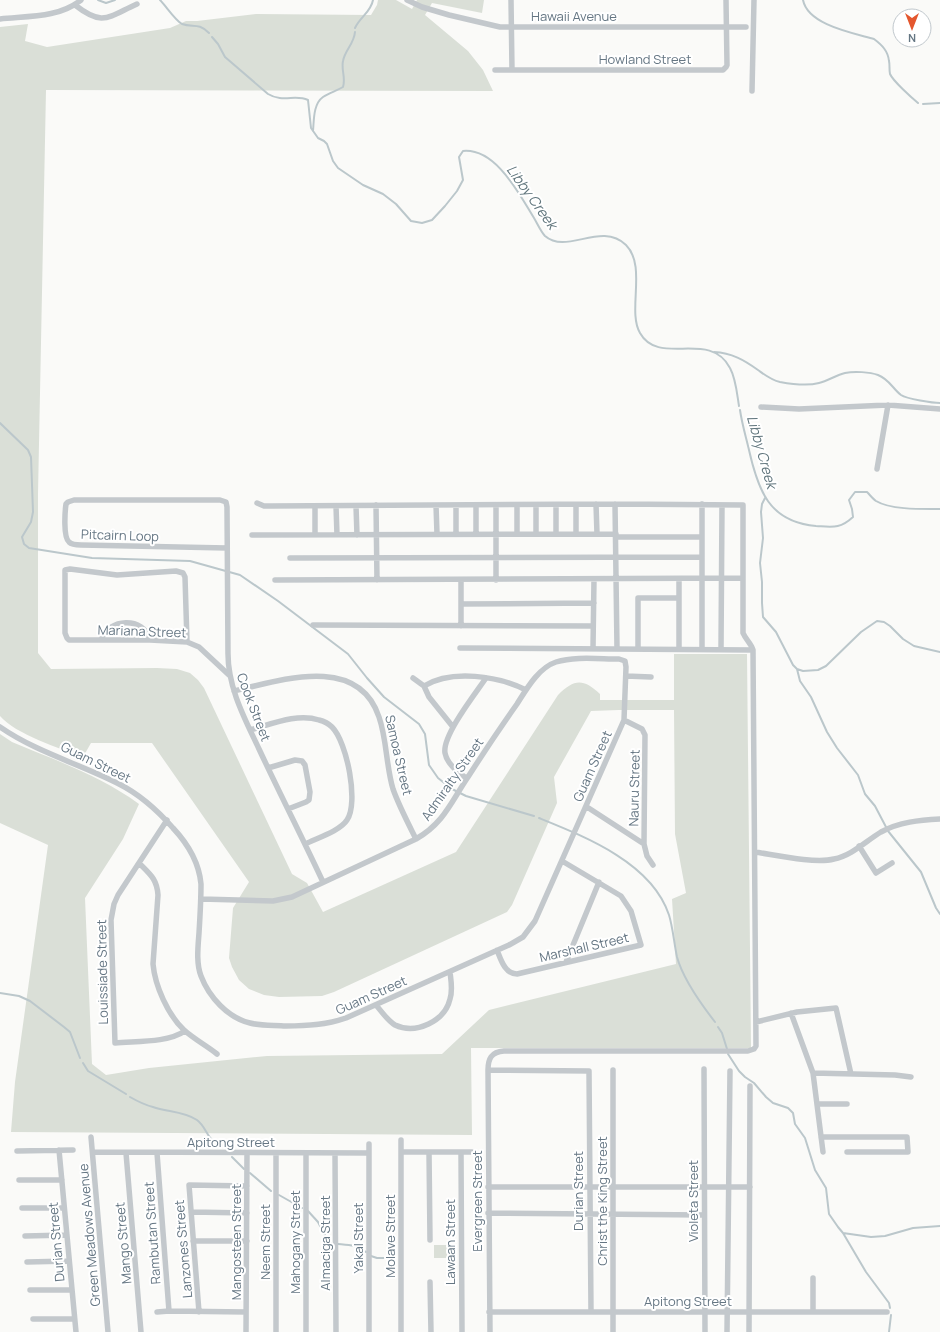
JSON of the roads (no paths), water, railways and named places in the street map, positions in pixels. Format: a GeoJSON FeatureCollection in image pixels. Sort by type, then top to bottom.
{"type":"FeatureCollection","features":[{"type":"Feature","properties":{"kind":"street"},"geometry":{"type":"LineString","coordinates":[[0,19],[48,14],[61,11],[75,5],[81,0]]}},
{"type":"Feature","properties":{"kind":"street","name":"Hawaii Avenue"},"geometry":{"type":"LineString","coordinates":[[407,0],[422,7],[449,15],[489,25],[511,27],[746,27]]}},
{"type":"Feature","properties":{"kind":"street"},"geometry":{"type":"LineString","coordinates":[[511,0],[512,70]]}},
{"type":"Feature","properties":{"kind":"street","name":"Howland Street"},"geometry":{"type":"LineString","coordinates":[[495,70],[723,70],[727,65],[726,0]]}},
{"type":"Feature","properties":{"kind":"street"},"geometry":{"type":"LineString","coordinates":[[752,91],[754,0]]}},
{"type":"Feature","properties":{"kind":"street"},"geometry":{"type":"LineString","coordinates":[[75,5],[91,16],[102,18],[137,4]]}},
{"type":"Feature","properties":{"kind":"street"},"geometry":{"type":"LineString","coordinates":[[877,469],[888,405]]}},
{"type":"Feature","properties":{"kind":"street"},"geometry":{"type":"LineString","coordinates":[[761,407],[799,409],[888,405],[940,410]]}},
{"type":"Feature","properties":{"kind":"street","name":"Pitcairn Loop"},"geometry":{"type":"LineString","coordinates":[[226,502],[220,500],[70,500],[66,507],[65,534],[69,542],[81,545],[227,548]]}},
{"type":"Feature","properties":{"kind":"street","name":"Cook Street"},"geometry":{"type":"LineString","coordinates":[[226,502],[229,675],[250,730],[323,882]]}},
{"type":"Feature","properties":{"kind":"street"},"geometry":{"type":"LineString","coordinates":[[257,503],[264,506],[596,504],[743,505],[743,633],[753,650],[756,1046],[751,1051],[499,1051],[491,1055],[488,1060],[488,1070]]}},
{"type":"Feature","properties":{"kind":"street"},"geometry":{"type":"LineString","coordinates":[[596,504],[596,534]]}},
{"type":"Feature","properties":{"kind":"street"},"geometry":{"type":"LineString","coordinates":[[615,504],[617,648]]}},
{"type":"Feature","properties":{"kind":"street"},"geometry":{"type":"LineString","coordinates":[[702,504],[702,649]]}},
{"type":"Feature","properties":{"kind":"street"},"geometry":{"type":"LineString","coordinates":[[436,505],[437,534]]}},
{"type":"Feature","properties":{"kind":"street"},"geometry":{"type":"LineString","coordinates":[[456,505],[456,534]]}},
{"type":"Feature","properties":{"kind":"street"},"geometry":{"type":"LineString","coordinates":[[476,505],[476,534]]}},
{"type":"Feature","properties":{"kind":"street"},"geometry":{"type":"LineString","coordinates":[[496,505],[496,580]]}},
{"type":"Feature","properties":{"kind":"street"},"geometry":{"type":"LineString","coordinates":[[517,505],[518,534]]}},
{"type":"Feature","properties":{"kind":"street"},"geometry":{"type":"LineString","coordinates":[[536,505],[536,534]]}},
{"type":"Feature","properties":{"kind":"street"},"geometry":{"type":"LineString","coordinates":[[556,505],[556,534]]}},
{"type":"Feature","properties":{"kind":"street"},"geometry":{"type":"LineString","coordinates":[[576,505],[576,534]]}},
{"type":"Feature","properties":{"kind":"street"},"geometry":{"type":"LineString","coordinates":[[721,650],[720,578],[722,505]]}},
{"type":"Feature","properties":{"kind":"street"},"geometry":{"type":"LineString","coordinates":[[315,535],[316,506]]}},
{"type":"Feature","properties":{"kind":"street"},"geometry":{"type":"LineString","coordinates":[[336,506],[337,535]]}},
{"type":"Feature","properties":{"kind":"street"},"geometry":{"type":"LineString","coordinates":[[356,506],[357,535]]}},
{"type":"Feature","properties":{"kind":"street"},"geometry":{"type":"LineString","coordinates":[[376,506],[377,580]]}},
{"type":"Feature","properties":{"kind":"street"},"geometry":{"type":"LineString","coordinates":[[252,535],[596,534],[701,537]]}},
{"type":"Feature","properties":{"kind":"street"},"geometry":{"type":"LineString","coordinates":[[290,558],[702,557]]}},
{"type":"Feature","properties":{"kind":"street","name":"Mariana Street"},"geometry":{"type":"LineString","coordinates":[[187,642],[185,577],[180,571],[117,575],[67,569],[64,573],[65,633],[67,638],[73,640],[150,640],[187,642],[199,647],[229,675]]}},
{"type":"Feature","properties":{"kind":"street"},"geometry":{"type":"LineString","coordinates":[[275,580],[743,578]]}},
{"type":"Feature","properties":{"kind":"street"},"geometry":{"type":"LineString","coordinates":[[593,648],[594,579]]}},
{"type":"Feature","properties":{"kind":"street"},"geometry":{"type":"LineString","coordinates":[[679,579],[679,649]]}},
{"type":"Feature","properties":{"kind":"street"},"geometry":{"type":"LineString","coordinates":[[461,580],[461,626]]}},
{"type":"Feature","properties":{"kind":"street"},"geometry":{"type":"LineString","coordinates":[[638,648],[638,598],[679,598]]}},
{"type":"Feature","properties":{"kind":"street"},"geometry":{"type":"LineString","coordinates":[[461,604],[594,603]]}},
{"type":"Feature","properties":{"kind":"street"},"geometry":{"type":"LineString","coordinates":[[101,640],[108,628],[127,623],[140,625],[147,632],[150,640]]}},
{"type":"Feature","properties":{"kind":"street"},"geometry":{"type":"LineString","coordinates":[[312,625],[593,626]]}},
{"type":"Feature","properties":{"kind":"street"},"geometry":{"type":"LineString","coordinates":[[460,648],[638,648],[753,650]]}},
{"type":"Feature","properties":{"kind":"street","name":"Admiralty Street"},"geometry":{"type":"LineString","coordinates":[[201,899],[278,901],[292,897],[416,839],[428,832],[436,824],[526,690],[541,671],[554,663],[570,659],[619,659],[625,661]]}},
{"type":"Feature","properties":{"kind":"street","name":"Guam Street"},"geometry":{"type":"LineString","coordinates":[[0,727],[26,741],[120,784],[167,820],[182,837],[197,864],[201,884],[198,948],[201,976],[219,1004],[229,1013],[249,1023],[259,1025],[305,1026],[334,1023],[497,950],[523,937],[530,930],[578,826],[624,720],[626,676],[625,661]]}},
{"type":"Feature","properties":{"kind":"street","name":"Samoa Street"},"geometry":{"type":"LineString","coordinates":[[234,691],[289,678],[314,675],[346,681],[365,693],[376,709],[380,718],[396,798],[416,839]]}},
{"type":"Feature","properties":{"kind":"street"},"geometry":{"type":"LineString","coordinates":[[424,686],[434,680],[459,676],[486,678],[514,684],[526,690]]}},
{"type":"Feature","properties":{"kind":"street"},"geometry":{"type":"LineString","coordinates":[[626,676],[652,677]]}},
{"type":"Feature","properties":{"kind":"street"},"geometry":{"type":"LineString","coordinates":[[413,678],[424,686],[429,697],[453,727]]}},
{"type":"Feature","properties":{"kind":"street"},"geometry":{"type":"LineString","coordinates":[[466,778],[449,763],[445,755],[444,747],[453,727],[486,678]]}},
{"type":"Feature","properties":{"kind":"street"},"geometry":{"type":"LineString","coordinates":[[250,730],[284,720],[308,718],[327,723],[332,727],[340,739],[351,784],[351,813],[343,825],[305,844]]}},
{"type":"Feature","properties":{"kind":"street","name":"Nauru Street"},"geometry":{"type":"LineString","coordinates":[[624,720],[642,729],[645,735],[644,844],[647,856],[653,865]]}},
{"type":"Feature","properties":{"kind":"street"},"geometry":{"type":"LineString","coordinates":[[268,768],[299,760],[305,765],[310,792],[309,800],[288,809]]}},
{"type":"Feature","properties":{"kind":"street"},"geometry":{"type":"LineString","coordinates":[[586,806],[644,844]]}},
{"type":"Feature","properties":{"kind":"street"},"geometry":{"type":"LineString","coordinates":[[755,852],[833,860],[842,857],[882,832],[895,826],[915,821],[940,819]]}},
{"type":"Feature","properties":{"kind":"street","name":"Louissiade Street"},"geometry":{"type":"LineString","coordinates":[[167,820],[118,895],[112,911],[115,1043],[166,1039],[179,1035],[185,1031]]}},
{"type":"Feature","properties":{"kind":"street"},"geometry":{"type":"LineString","coordinates":[[859,846],[876,873],[892,863]]}},
{"type":"Feature","properties":{"kind":"street","name":"Marshall Street"},"geometry":{"type":"LineString","coordinates":[[497,950],[506,969],[512,974],[641,945],[627,903],[621,896],[562,861]]}},
{"type":"Feature","properties":{"kind":"street"},"geometry":{"type":"LineString","coordinates":[[140,863],[156,880],[158,888],[153,964],[154,975],[158,986],[171,1012],[185,1031],[217,1054]]}},
{"type":"Feature","properties":{"kind":"street"},"geometry":{"type":"LineString","coordinates":[[566,962],[599,882]]}},
{"type":"Feature","properties":{"kind":"street"},"geometry":{"type":"LineString","coordinates":[[376,1005],[390,1022],[396,1025],[410,1028],[427,1025],[443,1012],[450,1000],[452,991],[450,972]]}},
{"type":"Feature","properties":{"kind":"street"},"geometry":{"type":"LineString","coordinates":[[756,1022],[791,1013],[836,1008],[852,1074]]}},
{"type":"Feature","properties":{"kind":"street"},"geometry":{"type":"LineString","coordinates":[[791,1013],[813,1073],[823,1152]]}},
{"type":"Feature","properties":{"kind":"street","name":"Violeta Street"},"geometry":{"type":"LineString","coordinates":[[704,1069],[705,1332]]}},
{"type":"Feature","properties":{"kind":"street","name":"Durian Street"},"geometry":{"type":"LineString","coordinates":[[488,1070],[589,1071],[591,1311]]}},
{"type":"Feature","properties":{"kind":"street","name":"Evergreen Street"},"geometry":{"type":"LineString","coordinates":[[488,1070],[490,1332]]}},
{"type":"Feature","properties":{"kind":"street","name":"Christ the King Street"},"geometry":{"type":"LineString","coordinates":[[613,1332],[614,1070]]}},
{"type":"Feature","properties":{"kind":"street"},"geometry":{"type":"LineString","coordinates":[[727,1332],[730,1071]]}},
{"type":"Feature","properties":{"kind":"street"},"geometry":{"type":"LineString","coordinates":[[813,1073],[895,1075],[911,1077]]}},
{"type":"Feature","properties":{"kind":"street"},"geometry":{"type":"LineString","coordinates":[[749,1332],[750,1086]]}},
{"type":"Feature","properties":{"kind":"street"},"geometry":{"type":"LineString","coordinates":[[816,1104],[847,1104]]}},
{"type":"Feature","properties":{"kind":"street","name":"Green Meadows Avenue"},"geometry":{"type":"LineString","coordinates":[[91,1137],[108,1332]]}},
{"type":"Feature","properties":{"kind":"street"},"geometry":{"type":"LineString","coordinates":[[821,1137],[907,1137],[908,1152],[847,1152]]}},
{"type":"Feature","properties":{"kind":"street","name":"Molave Street"},"geometry":{"type":"LineString","coordinates":[[401,1140],[401,1332]]}},
{"type":"Feature","properties":{"kind":"street","name":"Yakal Street"},"geometry":{"type":"LineString","coordinates":[[369,1332],[370,1144]]}},
{"type":"Feature","properties":{"kind":"street","name":"Durian Street"},"geometry":{"type":"LineString","coordinates":[[59,1150],[76,1332]]}},
{"type":"Feature","properties":{"kind":"street"},"geometry":{"type":"LineString","coordinates":[[16,1151],[73,1150]]}},
{"type":"Feature","properties":{"kind":"street","name":"Apitong Street"},"geometry":{"type":"LineString","coordinates":[[93,1152],[370,1153]]}},
{"type":"Feature","properties":{"kind":"street"},"geometry":{"type":"LineString","coordinates":[[401,1152],[472,1152]]}},
{"type":"Feature","properties":{"kind":"street"},"geometry":{"type":"LineString","coordinates":[[429,1152],[430,1240]]}},
{"type":"Feature","properties":{"kind":"street","name":"Lawaan Street"},"geometry":{"type":"LineString","coordinates":[[461,1152],[462,1332]]}},
{"type":"Feature","properties":{"kind":"street","name":"Mango Street"},"geometry":{"type":"LineString","coordinates":[[126,1153],[141,1332]]}},
{"type":"Feature","properties":{"kind":"street","name":"Rambutan Street"},"geometry":{"type":"LineString","coordinates":[[157,1153],[169,1311]]}},
{"type":"Feature","properties":{"kind":"street","name":"Mangosteen Street"},"geometry":{"type":"LineString","coordinates":[[246,1332],[247,1153]]}},
{"type":"Feature","properties":{"kind":"street","name":"Neem Street"},"geometry":{"type":"LineString","coordinates":[[276,1153],[276,1332]]}},
{"type":"Feature","properties":{"kind":"street","name":"Mahogany Street"},"geometry":{"type":"LineString","coordinates":[[306,1153],[306,1332]]}},
{"type":"Feature","properties":{"kind":"street","name":"Almaciga Street"},"geometry":{"type":"LineString","coordinates":[[335,1153],[336,1332]]}},
{"type":"Feature","properties":{"kind":"street"},"geometry":{"type":"LineString","coordinates":[[19,1180],[62,1180]]}},
{"type":"Feature","properties":{"kind":"street","name":"Lanzones Street"},"geometry":{"type":"LineString","coordinates":[[200,1312],[189,1185],[247,1186]]}},
{"type":"Feature","properties":{"kind":"street"},"geometry":{"type":"LineString","coordinates":[[488,1187],[750,1187]]}},
{"type":"Feature","properties":{"kind":"street"},"geometry":{"type":"LineString","coordinates":[[22,1208],[64,1208]]}},
{"type":"Feature","properties":{"kind":"street"},"geometry":{"type":"LineString","coordinates":[[191,1212],[247,1213]]}},
{"type":"Feature","properties":{"kind":"street"},"geometry":{"type":"LineString","coordinates":[[488,1213],[704,1215]]}},
{"type":"Feature","properties":{"kind":"street"},"geometry":{"type":"LineString","coordinates":[[25,1236],[67,1235]]}},
{"type":"Feature","properties":{"kind":"street"},"geometry":{"type":"LineString","coordinates":[[193,1241],[247,1241]]}},
{"type":"Feature","properties":{"kind":"street"},"geometry":{"type":"LineString","coordinates":[[27,1262],[69,1261]]}},
{"type":"Feature","properties":{"kind":"street"},"geometry":{"type":"LineString","coordinates":[[813,1278],[813,1312]]}},
{"type":"Feature","properties":{"kind":"street"},"geometry":{"type":"LineString","coordinates":[[430,1282],[431,1332]]}},
{"type":"Feature","properties":{"kind":"street"},"geometry":{"type":"LineString","coordinates":[[30,1290],[72,1290]]}},
{"type":"Feature","properties":{"kind":"street"},"geometry":{"type":"LineString","coordinates":[[157,1312],[246,1312]]}},
{"type":"Feature","properties":{"kind":"street","name":"Apitong Street"},"geometry":{"type":"LineString","coordinates":[[489,1312],[887,1312]]}},
{"type":"Feature","properties":{"kind":"street"},"geometry":{"type":"LineString","coordinates":[[33,1319],[74,1319]]}},
{"type":"Feature","properties":{"kind":"waterway","name":"Libby Creek"},"geometry":{"type":"LineString","coordinates":[[98,0],[106,3],[115,0]]}},
{"type":"Feature","properties":{"kind":"waterway","name":"Libby Creek"},"geometry":{"type":"LineString","coordinates":[[160,0],[182,24],[199,26],[209,33]]}},
{"type":"Feature","properties":{"kind":"waterway"},"geometry":{"type":"LineString","coordinates":[[355,28],[370,8],[373,0]]}},
{"type":"Feature","properties":{"kind":"waterway"},"geometry":{"type":"LineString","coordinates":[[803,0],[807,9],[813,16],[822,22],[844,31],[874,39],[880,44],[887,54],[890,74],[918,103]]}},
{"type":"Feature","properties":{"kind":"waterway"},"geometry":{"type":"LineString","coordinates":[[313,131],[317,104],[323,97],[343,87],[343,61],[353,40],[355,32]]}},
{"type":"Feature","properties":{"kind":"waterway","name":"Libby Creek"},"geometry":{"type":"LineString","coordinates":[[212,37],[218,44],[225,57],[268,94],[279,98],[303,98],[308,100],[311,128],[318,138],[327,144],[333,161],[338,168],[363,185],[383,194],[396,204],[411,221],[422,223],[432,220],[445,206],[457,191],[463,180],[459,157],[463,151],[475,152],[486,157],[505,174],[514,185],[545,236],[554,241],[563,242],[606,236],[616,239],[626,245],[632,254],[635,265],[635,313],[640,333],[649,343],[659,347],[672,349],[698,349],[710,351],[721,357],[730,368],[734,377],[739,406]]}},
{"type":"Feature","properties":{"kind":"waterway"},"geometry":{"type":"LineString","coordinates":[[923,104],[940,103]]}},
{"type":"Feature","properties":{"kind":"waterway"},"geometry":{"type":"LineString","coordinates":[[714,352],[738,358],[768,377],[780,382],[815,384],[845,373],[853,372],[875,374],[882,377],[901,395],[909,398],[940,403]]}},
{"type":"Feature","properties":{"kind":"waterway","name":"Libby Creek"},"geometry":{"type":"LineString","coordinates":[[740,410],[753,465],[762,491],[768,502],[787,518],[800,523],[816,526],[832,527],[844,524],[853,517],[849,500],[855,492],[867,492],[876,501],[890,506],[940,509]]}},
{"type":"Feature","properties":{"kind":"waterway"},"geometry":{"type":"LineString","coordinates":[[0,423],[28,450],[31,457],[33,512],[31,522],[22,537],[24,544],[29,548],[92,558],[190,561],[240,575],[278,601],[348,654],[384,697],[419,724],[425,734],[429,765],[438,778],[452,789],[466,796],[534,816]]}},
{"type":"Feature","properties":{"kind":"waterway"},"geometry":{"type":"LineString","coordinates":[[765,498],[762,504],[761,512],[763,538],[760,563],[763,617],[776,632],[793,665],[797,669],[803,671],[818,670],[826,666],[861,632],[877,621],[884,622],[890,626],[903,639],[914,646],[940,652]]}},
{"type":"Feature","properties":{"kind":"waterway"},"geometry":{"type":"LineString","coordinates":[[797,669],[800,681],[811,697],[827,732],[837,748],[858,775],[865,794],[875,806],[886,827]]}},
{"type":"Feature","properties":{"kind":"waterway"},"geometry":{"type":"LineString","coordinates":[[539,818],[596,843],[633,866],[648,881],[660,897],[669,915],[677,957],[684,974],[698,999],[715,1022]]}},
{"type":"Feature","properties":{"kind":"waterway"},"geometry":{"type":"LineString","coordinates":[[888,831],[921,872],[940,914]]}},
{"type":"Feature","properties":{"kind":"waterway"},"geometry":{"type":"LineString","coordinates":[[0,993],[19,996],[30,1001],[64,1027],[70,1032],[80,1058]]}},
{"type":"Feature","properties":{"kind":"waterway"},"geometry":{"type":"LineString","coordinates":[[718,1027],[722,1033],[727,1049]]}},
{"type":"Feature","properties":{"kind":"waterway"},"geometry":{"type":"LineString","coordinates":[[728,1054],[739,1071],[754,1083],[766,1097],[773,1103],[788,1108],[793,1113],[795,1124],[805,1138],[815,1170],[826,1188],[829,1214],[843,1233],[866,1272],[889,1303],[890,1308]]}},
{"type":"Feature","properties":{"kind":"waterway"},"geometry":{"type":"LineString","coordinates":[[83,1063],[88,1071],[126,1094]]}},
{"type":"Feature","properties":{"kind":"waterway"},"geometry":{"type":"LineString","coordinates":[[130,1097],[158,1109],[181,1113],[192,1117],[202,1125],[212,1140],[226,1147],[229,1151]]}},
{"type":"Feature","properties":{"kind":"waterway"},"geometry":{"type":"LineString","coordinates":[[232,1157],[244,1169]]}},
{"type":"Feature","properties":{"kind":"waterway"},"geometry":{"type":"LineString","coordinates":[[250,1173],[271,1191]]}},
{"type":"Feature","properties":{"kind":"waterway"},"geometry":{"type":"LineString","coordinates":[[279,1195],[302,1208]]}},
{"type":"Feature","properties":{"kind":"waterway"},"geometry":{"type":"LineString","coordinates":[[308,1211],[318,1222],[328,1241],[331,1243]]}},
{"type":"Feature","properties":{"kind":"waterway"},"geometry":{"type":"LineString","coordinates":[[843,1233],[871,1237],[885,1236],[913,1228],[940,1226]]}},
{"type":"Feature","properties":{"kind":"waterway"},"geometry":{"type":"LineString","coordinates":[[338,1244],[349,1245],[366,1252]]}},
{"type":"Feature","properties":{"kind":"waterway"},"geometry":{"type":"LineString","coordinates":[[371,1256],[377,1258],[395,1258]]}},
{"type":"Feature","properties":{"kind":"waterway"},"geometry":{"type":"LineString","coordinates":[[889,1332],[891,1315]]}}]}
